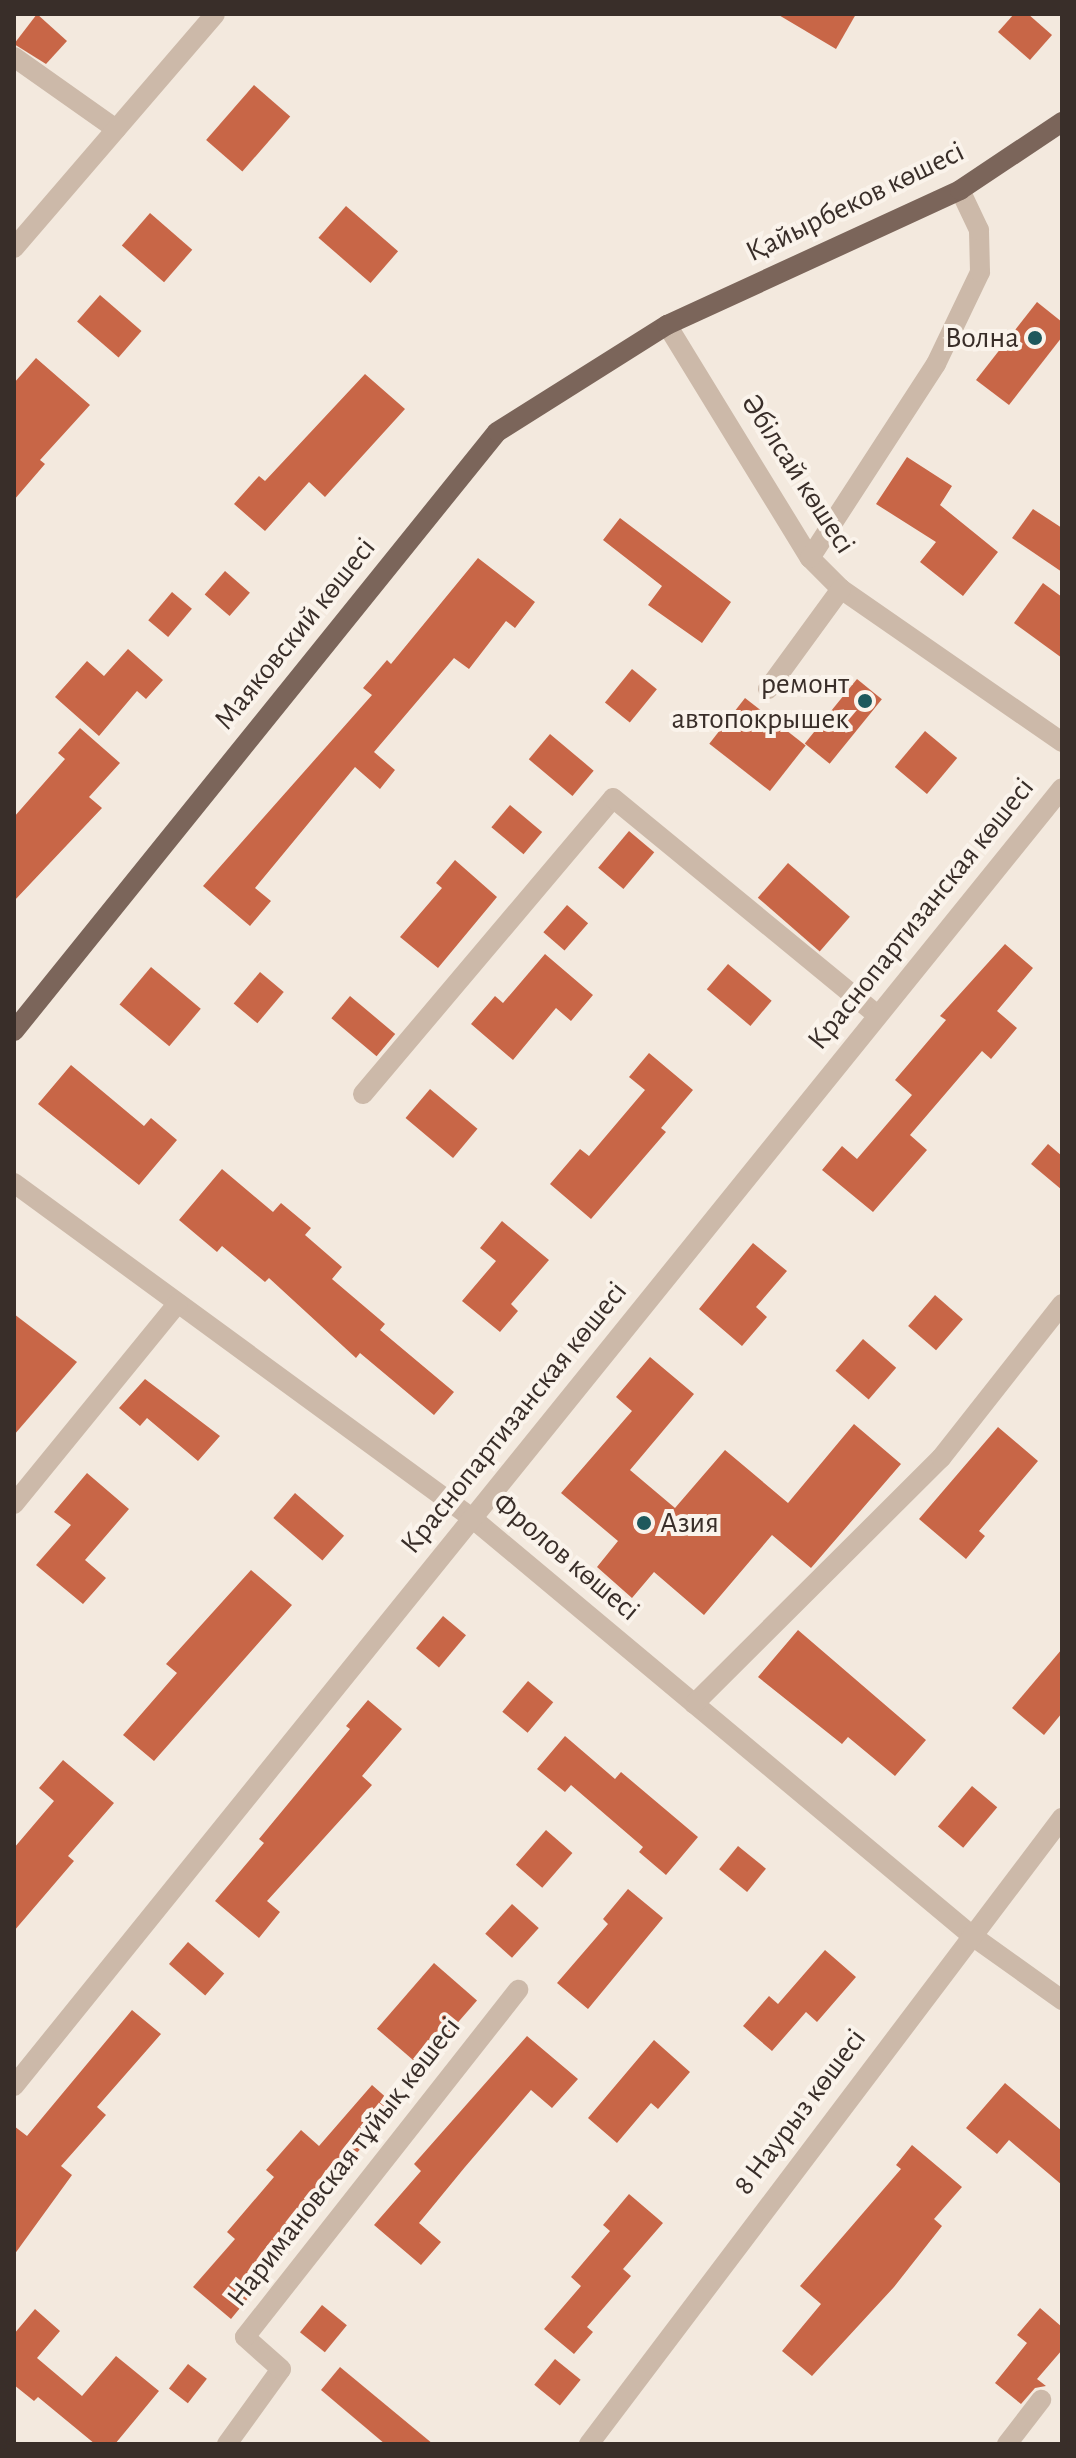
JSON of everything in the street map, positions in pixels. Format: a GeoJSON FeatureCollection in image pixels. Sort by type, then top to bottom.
{"type":"FeatureCollection","features":[{"type":"Feature","properties":{"kind":"main road","name":"Қайырбеков көшесі"},"geometry":{"type":"LineString","coordinates":[[667,325],[960,190],[1062,122]]}},
{"type":"Feature","properties":{"kind":"main road","name":"Маяковский көшесі"},"geometry":{"type":"LineString","coordinates":[[14,1031],[497,432],[667,325]]}},
{"type":"Feature","properties":{"kind":"street"},"geometry":{"type":"LineString","coordinates":[[14,248],[214,15]]}},
{"type":"Feature","properties":{"kind":"street"},"geometry":{"type":"LineString","coordinates":[[14,57],[116,129]]}},
{"type":"Feature","properties":{"kind":"street"},"geometry":{"type":"LineString","coordinates":[[810,558],[936,364],[980,272],[979,230],[960,190]]}},
{"type":"Feature","properties":{"kind":"street","name":"Әбілсай көшесі"},"geometry":{"type":"LineString","coordinates":[[667,325],[810,558],[841,589],[1062,742]]}},
{"type":"Feature","properties":{"kind":"street"},"geometry":{"type":"LineString","coordinates":[[768,689],[841,589]]}},
{"type":"Feature","properties":{"kind":"street","name":"Краснопартизанская көшесі"},"geometry":{"type":"LineString","coordinates":[[14,2086],[1062,788]]}},
{"type":"Feature","properties":{"kind":"street"},"geometry":{"type":"LineString","coordinates":[[363,1094],[613,798],[877,1015]]}},
{"type":"Feature","properties":{"kind":"street","name":"Фролов көшесі"},"geometry":{"type":"LineString","coordinates":[[14,1183],[472,1518],[971,1935],[1062,2000]]}},
{"type":"Feature","properties":{"kind":"street"},"geometry":{"type":"LineString","coordinates":[[14,1504],[178,1303]]}},
{"type":"Feature","properties":{"kind":"street"},"geometry":{"type":"LineString","coordinates":[[694,1704],[941,1458],[1062,1304]]}},
{"type":"Feature","properties":{"kind":"street","name":"8 Наурыз көшесі"},"geometry":{"type":"LineString","coordinates":[[589,2444],[1062,1818]]}},
{"type":"Feature","properties":{"kind":"street","name":"Наримановская тұйық көшесі"},"geometry":{"type":"LineString","coordinates":[[227,2444],[281,2369],[245,2337],[518,1990]]}},
{"type":"Feature","properties":{"kind":"street"},"geometry":{"type":"LineString","coordinates":[[1007,2444],[1041,2400]]}},
{"type":"Feature","properties":{"kind":"building"},"geometry":{"type":"Polygon","coordinates":[[[37,14],[67,41],[46,64],[14,44],[37,14]]]}},
{"type":"Feature","properties":{"kind":"building"},"geometry":{"type":"Polygon","coordinates":[[[777,14],[856,14],[836,49],[777,14]]]}},
{"type":"Feature","properties":{"kind":"building"},"geometry":{"type":"Polygon","coordinates":[[[1014,14],[1028,14],[1052,35],[1030,60],[998,32],[1014,14]]]}},
{"type":"Feature","properties":{"kind":"building"},"geometry":{"type":"Polygon","coordinates":[[[254,85],[290,116],[242,172],[206,140],[254,85]]]}},
{"type":"Feature","properties":{"kind":"building"},"geometry":{"type":"Polygon","coordinates":[[[346,206],[398,251],[371,283],[318,238],[346,206]]]}},
{"type":"Feature","properties":{"kind":"building"},"geometry":{"type":"Polygon","coordinates":[[[150,213],[192,250],[164,282],[122,245],[150,213]]]}},
{"type":"Feature","properties":{"kind":"building"},"geometry":{"type":"Polygon","coordinates":[[[100,295],[142,331],[119,357],[77,321],[100,295]]]}},
{"type":"Feature","properties":{"kind":"building"},"geometry":{"type":"Polygon","coordinates":[[[1037,302],[1062,322],[1062,337],[1009,405],[976,380],[1037,302]]]}},
{"type":"Feature","properties":{"kind":"building"},"geometry":{"type":"Polygon","coordinates":[[[36,358],[90,405],[40,460],[45,464],[14,500],[14,383],[36,358]]]}},
{"type":"Feature","properties":{"kind":"building"},"geometry":{"type":"Polygon","coordinates":[[[365,374],[405,409],[325,497],[309,482],[265,531],[234,504],[259,476],[265,481],[365,374]]]}},
{"type":"Feature","properties":{"kind":"building"},"geometry":{"type":"Polygon","coordinates":[[[907,457],[952,486],[940,505],[998,552],[963,596],[920,562],[936,542],[876,504],[907,457]]]}},
{"type":"Feature","properties":{"kind":"building"},"geometry":{"type":"Polygon","coordinates":[[[1033,509],[1062,528],[1062,572],[1012,538],[1033,509]]]}},
{"type":"Feature","properties":{"kind":"building"},"geometry":{"type":"Polygon","coordinates":[[[620,518],[731,602],[702,643],[648,605],[662,586],[603,540],[620,518]]]}},
{"type":"Feature","properties":{"kind":"building"},"geometry":{"type":"Polygon","coordinates":[[[478,558],[535,602],[515,628],[506,621],[469,669],[454,658],[374,752],[395,770],[380,789],[355,767],[255,888],[271,901],[250,926],[203,886],[372,695],[363,688],[387,660],[391,664],[478,558]]]}},
{"type":"Feature","properties":{"kind":"building"},"geometry":{"type":"Polygon","coordinates":[[[225,571],[250,593],[230,616],[205,594],[225,571]]]}},
{"type":"Feature","properties":{"kind":"building"},"geometry":{"type":"Polygon","coordinates":[[[1043,583],[1062,597],[1062,658],[1014,623],[1043,583]]]}},
{"type":"Feature","properties":{"kind":"building"},"geometry":{"type":"Polygon","coordinates":[[[172,592],[192,609],[168,637],[148,620],[172,592]]]}},
{"type":"Feature","properties":{"kind":"building"},"geometry":{"type":"Polygon","coordinates":[[[128,649],[163,680],[146,699],[137,691],[99,736],[55,697],[87,661],[104,676],[128,649]]]}},
{"type":"Feature","properties":{"kind":"building"},"geometry":{"type":"Polygon","coordinates":[[[632,669],[657,689],[630,723],[605,702],[632,669]]]}},
{"type":"Feature","properties":{"kind":"building"},"geometry":{"type":"Polygon","coordinates":[[[857,679],[882,699],[830,764],[805,744],[857,679]]]}},
{"type":"Feature","properties":{"kind":"building"},"geometry":{"type":"Polygon","coordinates":[[[745,698],[806,745],[770,791],[709,744],[745,698]]]}},
{"type":"Feature","properties":{"kind":"building"},"geometry":{"type":"Polygon","coordinates":[[[80,728],[120,763],[89,797],[102,808],[14,901],[14,817],[65,759],[58,753],[80,728]]]}},
{"type":"Feature","properties":{"kind":"building"},"geometry":{"type":"Polygon","coordinates":[[[925,731],[957,758],[927,794],[895,767],[925,731]]]}},
{"type":"Feature","properties":{"kind":"building"},"geometry":{"type":"Polygon","coordinates":[[[550,734],[594,771],[572,796],[529,759],[550,734]]]}},
{"type":"Feature","properties":{"kind":"building"},"geometry":{"type":"Polygon","coordinates":[[[510,805],[542,832],[524,854],[491,827],[510,805]]]}},
{"type":"Feature","properties":{"kind":"building"},"geometry":{"type":"Polygon","coordinates":[[[629,831],[654,852],[623,889],[598,868],[629,831]]]}},
{"type":"Feature","properties":{"kind":"building"},"geometry":{"type":"Polygon","coordinates":[[[455,860],[497,897],[438,968],[400,937],[442,888],[436,883],[455,860]]]}},
{"type":"Feature","properties":{"kind":"building"},"geometry":{"type":"Polygon","coordinates":[[[788,863],[850,917],[820,952],[758,898],[788,863]]]}},
{"type":"Feature","properties":{"kind":"building"},"geometry":{"type":"Polygon","coordinates":[[[567,905],[588,923],[565,951],[543,932],[567,905]]]}},
{"type":"Feature","properties":{"kind":"building"},"geometry":{"type":"Polygon","coordinates":[[[1005,944],[1033,968],[997,1011],[1017,1028],[991,1059],[982,1051],[910,1135],[927,1150],[873,1212],[822,1170],[842,1146],[857,1159],[912,1095],[895,1080],[946,1020],[940,1016],[1005,944]]]}},
{"type":"Feature","properties":{"kind":"building"},"geometry":{"type":"Polygon","coordinates":[[[545,954],[593,995],[571,1021],[556,1008],[513,1060],[471,1024],[495,996],[503,1003],[545,954]]]}},
{"type":"Feature","properties":{"kind":"building"},"geometry":{"type":"Polygon","coordinates":[[[728,964],[772,1001],[750,1026],[707,989],[728,964]]]}},
{"type":"Feature","properties":{"kind":"building"},"geometry":{"type":"Polygon","coordinates":[[[151,967],[201,1009],[169,1046],[120,1005],[151,967]]]}},
{"type":"Feature","properties":{"kind":"building"},"geometry":{"type":"Polygon","coordinates":[[[260,972],[284,992],[257,1023],[234,1003],[260,972]]]}},
{"type":"Feature","properties":{"kind":"building"},"geometry":{"type":"Polygon","coordinates":[[[350,996],[395,1034],[377,1056],[331,1018],[350,996]]]}},
{"type":"Feature","properties":{"kind":"building"},"geometry":{"type":"Polygon","coordinates":[[[649,1053],[693,1090],[661,1128],[666,1132],[591,1219],[550,1184],[580,1149],[589,1156],[645,1090],[629,1077],[649,1053]]]}},
{"type":"Feature","properties":{"kind":"building"},"geometry":{"type":"Polygon","coordinates":[[[71,1065],[144,1126],[151,1118],[177,1140],[139,1185],[38,1104],[71,1065]]]}},
{"type":"Feature","properties":{"kind":"building"},"geometry":{"type":"Polygon","coordinates":[[[430,1089],[477,1129],[453,1158],[406,1118],[430,1089]]]}},
{"type":"Feature","properties":{"kind":"building"},"geometry":{"type":"Polygon","coordinates":[[[1048,1144],[1062,1156],[1062,1190],[1031,1164],[1048,1144]]]}},
{"type":"Feature","properties":{"kind":"building"},"geometry":{"type":"Polygon","coordinates":[[[222,1169],[273,1212],[281,1203],[311,1228],[305,1235],[342,1267],[332,1279],[385,1324],[380,1330],[454,1392],[434,1415],[360,1353],[356,1358],[269,1278],[265,1282],[222,1246],[217,1252],[179,1220],[222,1169]]]}},
{"type":"Feature","properties":{"kind":"building"},"geometry":{"type":"Polygon","coordinates":[[[502,1221],[549,1260],[511,1304],[518,1311],[500,1332],[462,1301],[496,1261],[480,1248],[502,1221]]]}},
{"type":"Feature","properties":{"kind":"building"},"geometry":{"type":"Polygon","coordinates":[[[753,1243],[787,1271],[756,1307],[767,1317],[742,1346],[699,1309],[753,1243]]]}},
{"type":"Feature","properties":{"kind":"building"},"geometry":{"type":"Polygon","coordinates":[[[935,1295],[963,1319],[936,1350],[908,1326],[935,1295]]]}},
{"type":"Feature","properties":{"kind":"building"},"geometry":{"type":"Polygon","coordinates":[[[14,1314],[77,1362],[14,1435],[14,1314]]]}},
{"type":"Feature","properties":{"kind":"building"},"geometry":{"type":"Polygon","coordinates":[[[863,1339],[896,1368],[869,1400],[835,1371],[863,1339]]]}},
{"type":"Feature","properties":{"kind":"building","name":"Азия"},"geometry":{"type":"Polygon","coordinates":[[[650,1357],[694,1394],[630,1470],[675,1508],[725,1450],[788,1503],[854,1424],[901,1464],[811,1568],[772,1535],[704,1615],[654,1572],[632,1598],[597,1567],[618,1541],[561,1493],[632,1411],[616,1397],[650,1357]]]}},
{"type":"Feature","properties":{"kind":"building"},"geometry":{"type":"Polygon","coordinates":[[[145,1379],[220,1436],[198,1461],[147,1418],[140,1426],[119,1408],[145,1379]]]}},
{"type":"Feature","properties":{"kind":"building"},"geometry":{"type":"Polygon","coordinates":[[[998,1427],[1038,1461],[979,1531],[985,1536],[966,1559],[919,1519],[998,1427]]]}},
{"type":"Feature","properties":{"kind":"building"},"geometry":{"type":"Polygon","coordinates":[[[87,1473],[129,1509],[85,1560],[106,1578],[83,1604],[36,1565],[71,1525],[54,1512],[87,1473]]]}},
{"type":"Feature","properties":{"kind":"building"},"geometry":{"type":"Polygon","coordinates":[[[295,1493],[344,1536],[322,1561],[273,1518],[295,1493]]]}},
{"type":"Feature","properties":{"kind":"building"},"geometry":{"type":"Polygon","coordinates":[[[251,1570],[292,1605],[154,1761],[123,1735],[177,1673],[166,1664],[251,1570]]]}},
{"type":"Feature","properties":{"kind":"building"},"geometry":{"type":"Polygon","coordinates":[[[443,1616],[466,1635],[439,1667],[416,1648],[443,1616]]]}},
{"type":"Feature","properties":{"kind":"building"},"geometry":{"type":"Polygon","coordinates":[[[798,1630],[926,1740],[895,1776],[848,1737],[842,1744],[758,1677],[798,1630]]]}},
{"type":"Feature","properties":{"kind":"building"},"geometry":{"type":"Polygon","coordinates":[[[1062,1649],[1062,1713],[1044,1735],[1012,1708],[1062,1649]]]}},
{"type":"Feature","properties":{"kind":"building"},"geometry":{"type":"Polygon","coordinates":[[[528,1681],[553,1702],[528,1733],[502,1712],[528,1681]]]}},
{"type":"Feature","properties":{"kind":"building"},"geometry":{"type":"Polygon","coordinates":[[[368,1700],[402,1729],[362,1776],[372,1785],[267,1901],[280,1912],[259,1938],[215,1901],[264,1843],[259,1839],[350,1729],[346,1726],[368,1700]]]}},
{"type":"Feature","properties":{"kind":"building"},"geometry":{"type":"Polygon","coordinates":[[[565,1736],[615,1779],[621,1772],[698,1837],[666,1875],[639,1852],[643,1847],[571,1785],[565,1792],[537,1769],[565,1736]]]}},
{"type":"Feature","properties":{"kind":"building"},"geometry":{"type":"Polygon","coordinates":[[[63,1760],[114,1803],[68,1856],[74,1861],[14,1931],[14,1848],[54,1801],[39,1788],[63,1760]]]}},
{"type":"Feature","properties":{"kind":"building"},"geometry":{"type":"Polygon","coordinates":[[[972,1786],[997,1807],[963,1848],[938,1827],[972,1786]]]}},
{"type":"Feature","properties":{"kind":"building"},"geometry":{"type":"Polygon","coordinates":[[[546,1830],[572,1853],[542,1888],[516,1865],[546,1830]]]}},
{"type":"Feature","properties":{"kind":"building"},"geometry":{"type":"Polygon","coordinates":[[[738,1846],[766,1869],[747,1892],[719,1869],[738,1846]]]}},
{"type":"Feature","properties":{"kind":"building"},"geometry":{"type":"Polygon","coordinates":[[[628,1889],[663,1918],[588,2009],[557,1983],[608,1924],[603,1919],[628,1889]]]}},
{"type":"Feature","properties":{"kind":"building"},"geometry":{"type":"Polygon","coordinates":[[[512,1904],[539,1928],[512,1958],[485,1934],[512,1904]]]}},
{"type":"Feature","properties":{"kind":"building"},"geometry":{"type":"Polygon","coordinates":[[[188,1942],[224,1973],[205,1995],[169,1964],[188,1942]]]}},
{"type":"Feature","properties":{"kind":"building"},"geometry":{"type":"Polygon","coordinates":[[[825,1950],[856,1977],[817,2022],[806,2012],[772,2051],[743,2026],[769,1996],[778,2004],[825,1950]]]}},
{"type":"Feature","properties":{"kind":"building"},"geometry":{"type":"Polygon","coordinates":[[[434,1963],[477,2000],[420,2066],[377,2029],[434,1963]]]}},
{"type":"Feature","properties":{"kind":"building"},"geometry":{"type":"Polygon","coordinates":[[[132,2010],[161,2034],[97,2107],[106,2115],[61,2166],[72,2175],[14,2255],[14,2126],[27,2136],[132,2010]]]}},
{"type":"Feature","properties":{"kind":"building"},"geometry":{"type":"Polygon","coordinates":[[[527,2036],[578,2079],[552,2108],[531,2090],[465,2167],[419,2223],[441,2242],[421,2265],[374,2225],[421,2171],[414,2164],[527,2036]]]}},
{"type":"Feature","properties":{"kind":"building"},"geometry":{"type":"Polygon","coordinates":[[[654,2040],[690,2072],[658,2109],[651,2103],[617,2143],[588,2118],[654,2040]]]}},
{"type":"Feature","properties":{"kind":"building"},"geometry":{"type":"Polygon","coordinates":[[[1005,2083],[1062,2131],[1062,2185],[1009,2140],[997,2154],[966,2128],[1005,2083]]]}},
{"type":"Feature","properties":{"kind":"building"},"geometry":{"type":"Polygon","coordinates":[[[372,2085],[398,2108],[284,2232],[295,2241],[231,2319],[193,2287],[235,2239],[227,2232],[274,2177],[266,2170],[301,2130],[319,2146],[372,2085]]]}},
{"type":"Feature","properties":{"kind":"building"},"geometry":{"type":"Polygon","coordinates":[[[912,2145],[962,2187],[934,2219],[942,2226],[894,2287],[812,2376],[782,2351],[821,2304],[800,2286],[901,2169],[896,2165],[912,2145]]]}},
{"type":"Feature","properties":{"kind":"building"},"geometry":{"type":"Polygon","coordinates":[[[629,2194],[663,2223],[623,2269],[631,2276],[587,2327],[593,2332],[574,2354],[544,2329],[581,2286],[571,2277],[610,2231],[603,2225],[629,2194]]]}},
{"type":"Feature","properties":{"kind":"building"},"geometry":{"type":"Polygon","coordinates":[[[322,2305],[347,2325],[325,2352],[300,2332],[322,2305]]]}},
{"type":"Feature","properties":{"kind":"building"},"geometry":{"type":"Polygon","coordinates":[[[1040,2308],[1062,2327],[1062,2350],[1037,2379],[1046,2386],[1035,2388],[1021,2404],[995,2383],[1027,2343],[1017,2335],[1040,2308]]]}},
{"type":"Feature","properties":{"kind":"building"},"geometry":{"type":"Polygon","coordinates":[[[35,2309],[60,2331],[37,2358],[82,2396],[116,2356],[159,2391],[115,2444],[95,2444],[38,2397],[34,2401],[14,2385],[14,2334],[35,2309]]]}},
{"type":"Feature","properties":{"kind":"building"},"geometry":{"type":"Polygon","coordinates":[[[555,2359],[581,2380],[560,2405],[534,2385],[555,2359]]]}},
{"type":"Feature","properties":{"kind":"building"},"geometry":{"type":"Polygon","coordinates":[[[188,2364],[207,2379],[188,2403],[169,2388],[188,2364]]]}},
{"type":"Feature","properties":{"kind":"building"},"geometry":{"type":"Polygon","coordinates":[[[340,2367],[433,2444],[385,2444],[321,2390],[340,2367]]]}},
{"type":"Feature","properties":{"kind":"place","name":"Волна"},"geometry":{"type":"Point","coordinates":[1035,338]}},
{"type":"Feature","properties":{"kind":"place","name":"ремонт автопокрышек"},"geometry":{"type":"Point","coordinates":[865,701]}},
{"type":"Feature","properties":{"kind":"place","name":"Азия"},"geometry":{"type":"Point","coordinates":[644,1523]}}]}
